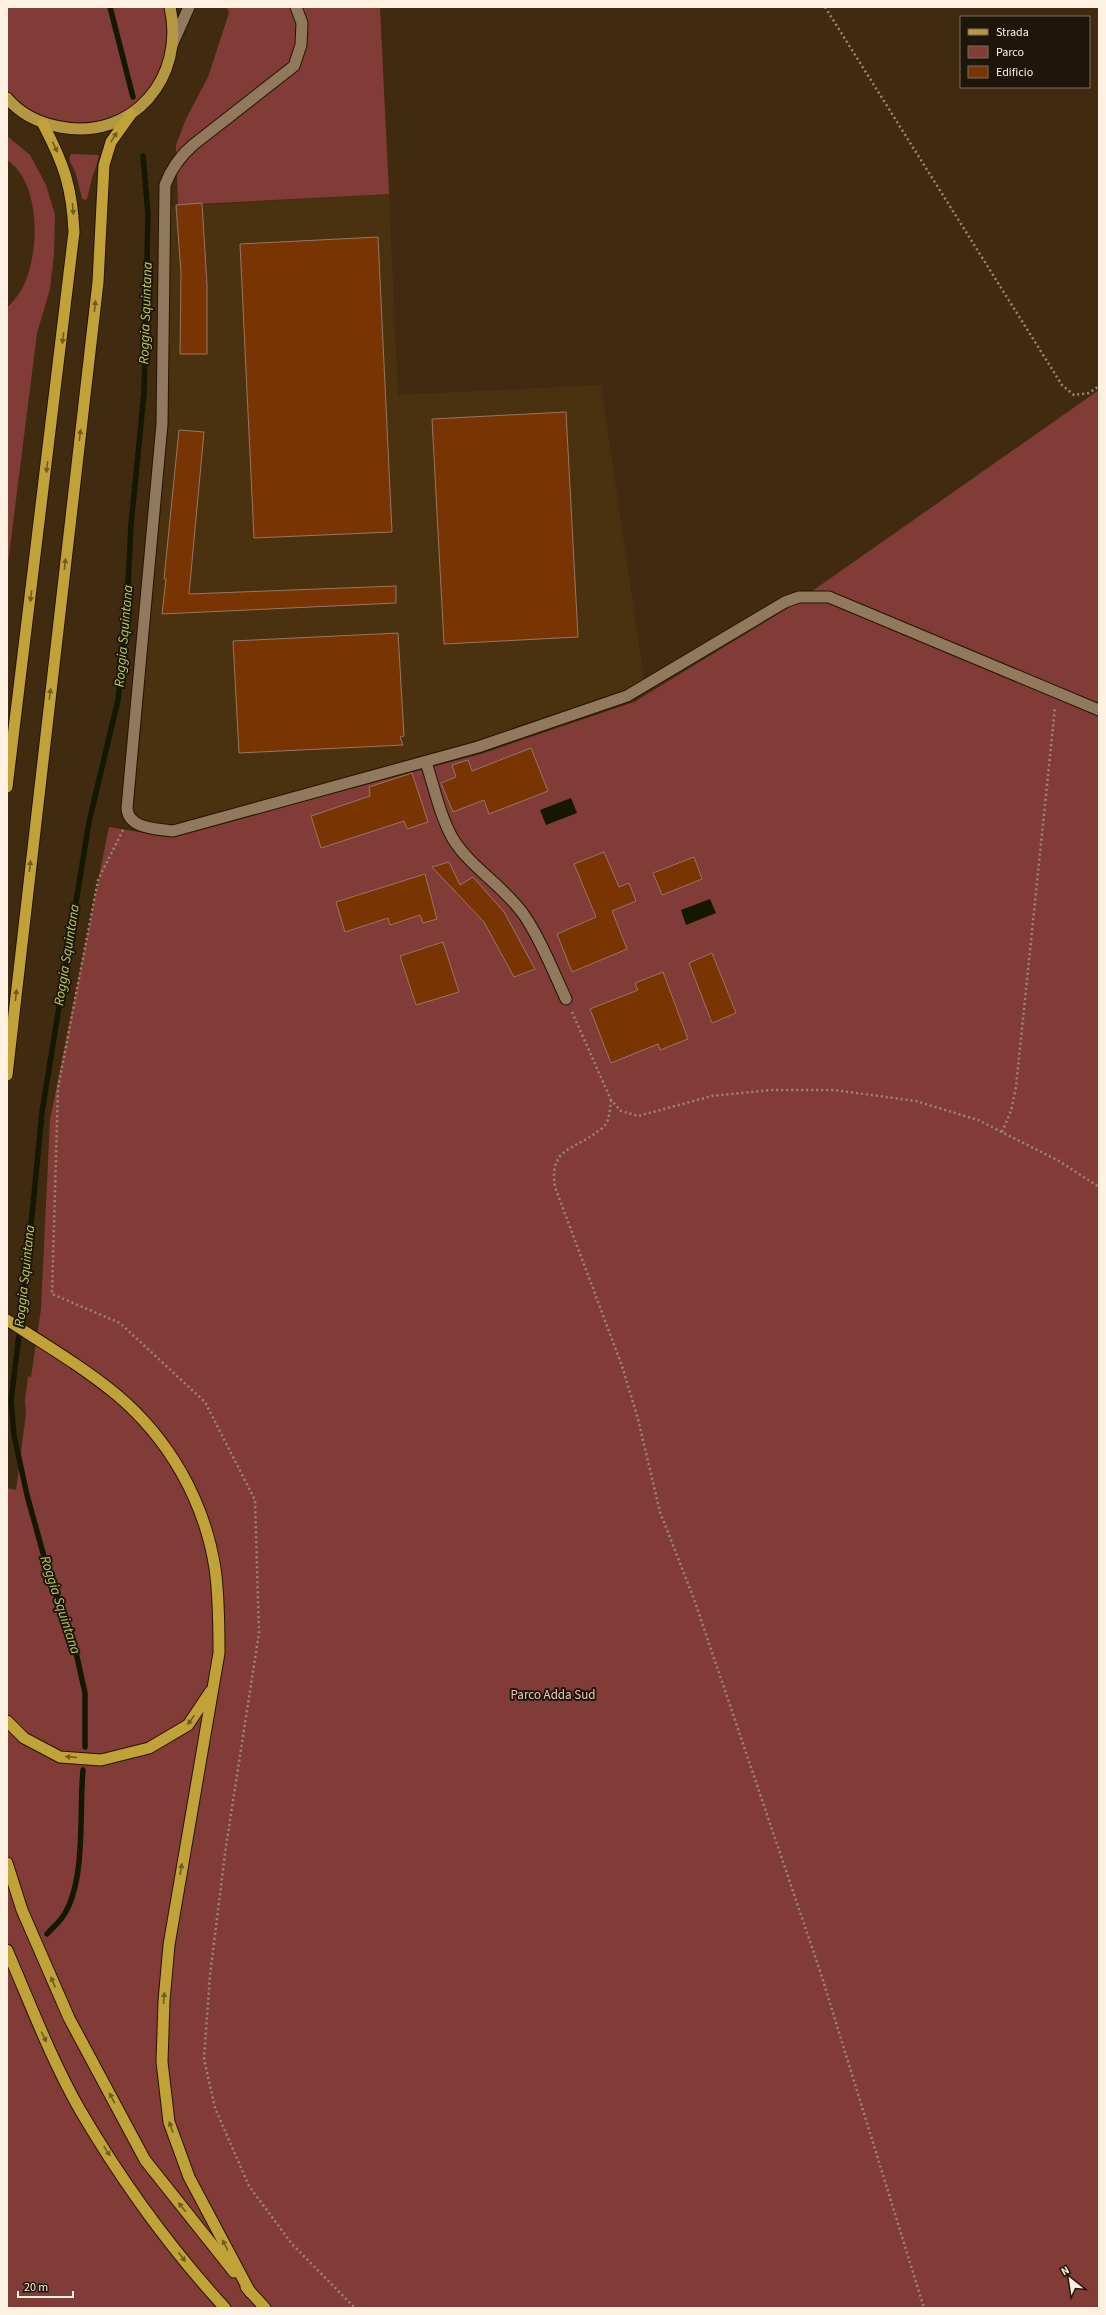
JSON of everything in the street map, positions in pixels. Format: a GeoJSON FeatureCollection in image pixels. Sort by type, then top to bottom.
{"type":"FeatureCollection","features":[{"type":"Feature","properties":{"kind":"highway"},"geometry":{"type":"LineString","coordinates":[[7,1075],[98,282],[104,165],[111,142],[131,114]]}},
{"type":"Feature","properties":{"kind":"highway"},"geometry":{"type":"LineString","coordinates":[[7,787],[74,232],[71,189],[66,171],[44,124]]}},
{"type":"Feature","properties":{"kind":"highway"},"geometry":{"type":"LineString","coordinates":[[7,1320],[80,1368],[118,1396],[154,1431],[182,1470],[203,1520],[215,1568],[219,1608],[219,1653],[169,1945],[164,2000],[162,2062],[169,2122],[189,2177],[250,2292]]}},
{"type":"Feature","properties":{"kind":"highway"},"geometry":{"type":"LineString","coordinates":[[7,1721],[24,1738],[60,1756],[101,1760],[149,1748],[188,1725],[212,1688]]}},
{"type":"Feature","properties":{"kind":"highway"},"geometry":{"type":"LineString","coordinates":[[7,1863],[22,1910],[69,2018],[145,2160],[264,2308]]}},
{"type":"Feature","properties":{"kind":"highway"},"geometry":{"type":"LineString","coordinates":[[7,1950],[42,2033],[80,2109],[138,2198],[195,2275],[225,2308]]}},
{"type":"Feature","properties":{"kind":"main road"},"geometry":{"type":"LineString","coordinates":[[7,98],[23,113],[44,124],[75,130],[101,127],[131,114],[152,95],[167,71],[173,43],[173,22],[170,7]]}},
{"type":"Feature","properties":{"kind":"street"},"geometry":{"type":"LineString","coordinates":[[173,43],[189,7]]}},
{"type":"Feature","properties":{"kind":"street"},"geometry":{"type":"LineString","coordinates":[[296,7],[302,23],[301,45],[294,66],[181,156],[171,170],[165,185],[162,424],[127,808],[130,817],[140,825],[153,829],[173,831],[478,747],[627,696],[785,602],[799,597],[829,597],[1099,710]]}},
{"type":"Feature","properties":{"kind":"street"},"geometry":{"type":"LineString","coordinates":[[426,762],[444,817],[454,839],[467,856],[513,900],[524,916],[566,999]]}},
{"type":"Feature","properties":{"kind":"path"},"geometry":{"type":"LineString","coordinates":[[825,7],[1062,385],[1074,395],[1089,393],[1099,386]]}},
{"type":"Feature","properties":{"kind":"path"},"geometry":{"type":"LineString","coordinates":[[1002,1132],[1011,1111],[1016,1087],[1057,692]]}},
{"type":"Feature","properties":{"kind":"path"},"geometry":{"type":"LineString","coordinates":[[130,817],[98,880],[58,1088],[52,1294],[120,1323],[205,1402],[255,1500],[259,1633],[225,1854],[210,1975],[204,2059],[215,2108],[249,2186],[292,2244],[355,2308]]}},
{"type":"Feature","properties":{"kind":"path"},"geometry":{"type":"LineString","coordinates":[[566,999],[611,1100],[621,1111],[638,1116],[712,1096],[771,1090],[834,1090],[916,1101],[978,1120],[1059,1161],[1099,1186]]}},
{"type":"Feature","properties":{"kind":"path"},"geometry":{"type":"LineString","coordinates":[[611,1100],[610,1115],[606,1126],[565,1151],[557,1159],[552,1171],[555,1187],[622,1366],[638,1419],[660,1512],[694,1599],[821,1974],[924,2308]]}},
{"type":"Feature","properties":{"kind":"shaded area"},"geometry":{"type":"Polygon","coordinates":[[[389,194],[398,395],[601,385],[645,686],[478,747],[173,831],[140,825],[127,808],[162,424],[164,207],[389,194]]]}},
{"type":"Feature","properties":{"kind":"shaded area"},"geometry":{"type":"Polygon","coordinates":[[[571,798],[577,813],[546,825],[540,810],[571,798]]]}},
{"type":"Feature","properties":{"kind":"shaded area"},"geometry":{"type":"Polygon","coordinates":[[[710,899],[716,913],[686,925],[681,910],[710,899]]]}},
{"type":"Feature","properties":{"kind":"green space"},"geometry":{"type":"Polygon","coordinates":[[[7,7],[166,7],[168,24],[167,57],[161,73],[148,93],[130,108],[110,118],[88,123],[65,123],[43,117],[23,106],[7,89],[7,7]]]}},
{"type":"Feature","properties":{"kind":"green space"},"geometry":{"type":"Polygon","coordinates":[[[227,7],[380,7],[389,194],[178,205],[176,145],[186,119],[208,77],[229,13],[227,7]]]}},
{"type":"Feature","properties":{"kind":"green space"},"geometry":{"type":"Polygon","coordinates":[[[7,136],[30,155],[46,185],[55,215],[54,253],[50,289],[37,333],[7,571],[7,308],[17,297],[28,275],[32,258],[34,220],[32,202],[27,185],[18,171],[7,160],[7,136]]]}},
{"type":"Feature","properties":{"kind":"green space"},"geometry":{"type":"Polygon","coordinates":[[[71,154],[98,155],[99,157],[87,199],[85,200],[82,198],[76,174],[69,159],[71,154]]]}},
{"type":"Feature","properties":{"kind":"green space","name":"Parco Adda Sud"},"geometry":{"type":"Polygon","coordinates":[[[1099,390],[1099,2308],[7,2308],[7,1488],[16,1490],[26,1414],[25,1401],[28,1376],[31,1377],[41,1309],[50,1120],[109,827],[169,837],[481,754],[634,702],[788,608],[1099,390]]]}},
{"type":"Feature","properties":{"kind":"building"},"geometry":{"type":"Polygon","coordinates":[[[202,203],[207,285],[207,354],[180,354],[181,273],[176,205],[202,203]]]}},
{"type":"Feature","properties":{"kind":"building"},"geometry":{"type":"Polygon","coordinates":[[[378,237],[392,532],[254,538],[240,244],[378,237]]]}},
{"type":"Feature","properties":{"kind":"building"},"geometry":{"type":"Polygon","coordinates":[[[566,412],[578,637],[444,644],[432,419],[566,412]]]}},
{"type":"Feature","properties":{"kind":"building"},"geometry":{"type":"Polygon","coordinates":[[[179,430],[204,432],[189,594],[396,586],[396,603],[162,614],[166,579],[164,579],[179,430]]]}},
{"type":"Feature","properties":{"kind":"building"},"geometry":{"type":"Polygon","coordinates":[[[398,633],[404,736],[400,737],[403,745],[239,753],[233,641],[398,633]]]}},
{"type":"Feature","properties":{"kind":"building"},"geometry":{"type":"Polygon","coordinates":[[[531,748],[548,791],[489,814],[484,800],[453,812],[441,783],[456,777],[452,765],[468,760],[472,771],[531,748]]]}},
{"type":"Feature","properties":{"kind":"building"},"geometry":{"type":"Polygon","coordinates":[[[412,773],[428,822],[407,829],[404,821],[321,848],[311,816],[370,796],[369,787],[412,773]]]}},
{"type":"Feature","properties":{"kind":"building"},"geometry":{"type":"Polygon","coordinates":[[[604,852],[619,887],[629,883],[636,901],[612,911],[627,949],[572,972],[557,934],[596,917],[574,864],[604,852]]]}},
{"type":"Feature","properties":{"kind":"building"},"geometry":{"type":"Polygon","coordinates":[[[694,857],[702,879],[662,895],[653,873],[694,857]]]}},
{"type":"Feature","properties":{"kind":"building"},"geometry":{"type":"Polygon","coordinates":[[[449,862],[460,885],[473,877],[504,912],[535,969],[514,977],[484,922],[432,867],[449,862]]]}},
{"type":"Feature","properties":{"kind":"building"},"geometry":{"type":"Polygon","coordinates":[[[425,874],[437,919],[423,923],[420,915],[390,925],[388,918],[345,932],[336,902],[425,874]]]}},
{"type":"Feature","properties":{"kind":"building"},"geometry":{"type":"Polygon","coordinates":[[[443,942],[459,992],[416,1005],[400,956],[443,942]]]}},
{"type":"Feature","properties":{"kind":"building"},"geometry":{"type":"Polygon","coordinates":[[[712,953],[736,1013],[712,1023],[689,963],[712,953]]]}},
{"type":"Feature","properties":{"kind":"building"},"geometry":{"type":"Polygon","coordinates":[[[663,972],[688,1039],[660,1050],[658,1044],[611,1063],[590,1009],[638,990],[635,983],[663,972]]]}},
{"type":"Feature","properties":{"kind":"waterway","name":"Roggia Squintana"},"geometry":{"type":"LineString","coordinates":[[110,7],[133,97]]}},
{"type":"Feature","properties":{"kind":"waterway","name":"Roggia Squintana"},"geometry":{"type":"LineString","coordinates":[[85,1747],[85,1693],[75,1648],[48,1571],[27,1495],[14,1435],[11,1401],[26,1277],[42,1112],[89,822],[118,700],[126,625],[131,525],[144,393],[148,214],[143,156]]}},
{"type":"Feature","properties":{"kind":"waterway","name":"Roggia Squintana"},"geometry":{"type":"LineString","coordinates":[[47,1934],[65,1913],[72,1898],[76,1882],[79,1863],[83,1770]]}}]}
